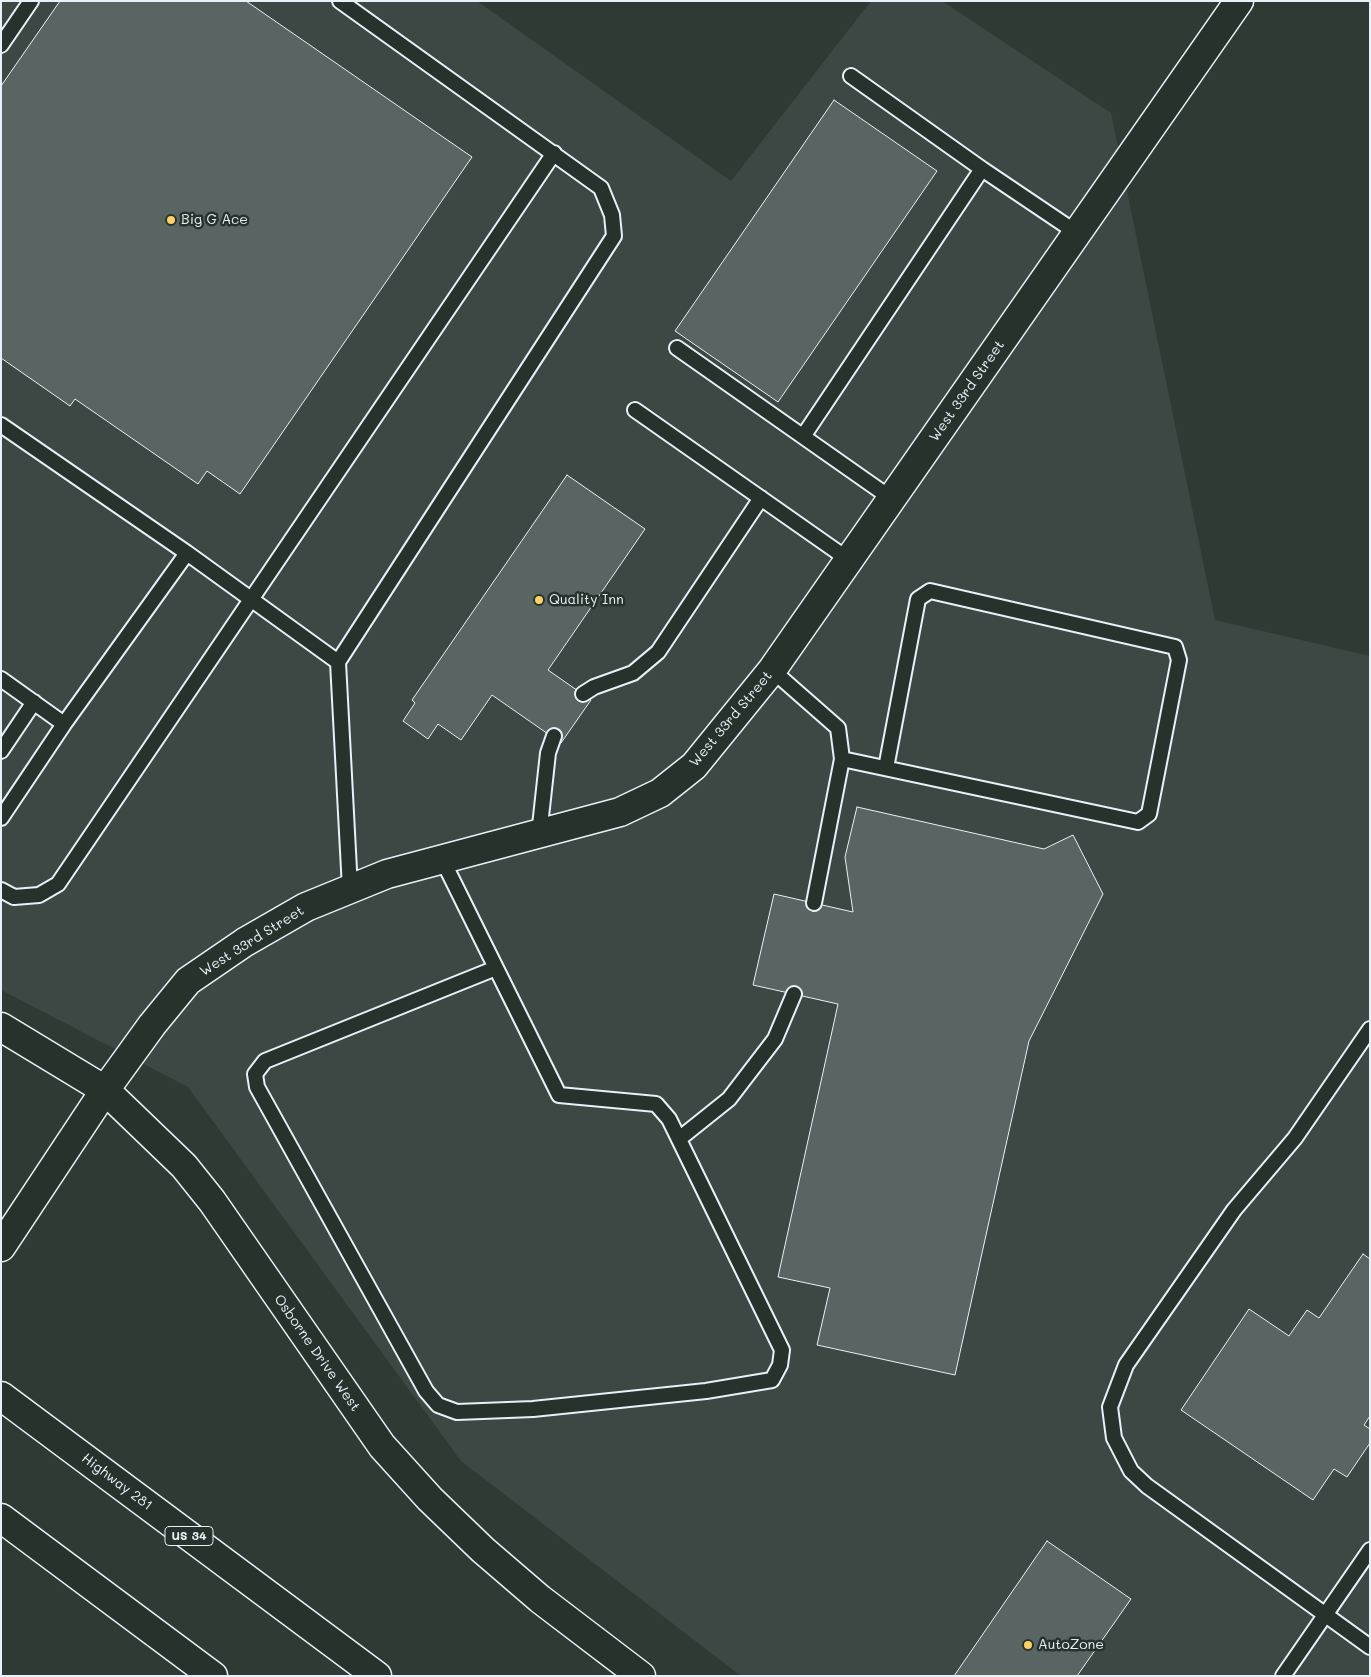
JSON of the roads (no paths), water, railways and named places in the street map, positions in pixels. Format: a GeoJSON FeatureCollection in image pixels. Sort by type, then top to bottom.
{"type":"FeatureCollection","features":[{"type":"Feature","properties":{"kind":"main road","name":"West 33rd Street"},"geometry":{"type":"LineString","coordinates":[[1,1247],[105,1090],[152,1024],[188,981],[245,942],[306,908],[350,889],[387,874],[443,861],[620,812],[660,794],[694,766],[772,670],[1239,1]]}},
{"type":"Feature","properties":{"kind":"main road","name":"Osborne Drive West"},"geometry":{"type":"LineString","coordinates":[[1,1027],[105,1090],[184,1166],[218,1210],[382,1446],[430,1499],[483,1550],[540,1599],[641,1676]]}},
{"type":"Feature","properties":{"kind":"main road","name":"Highway 281"},"geometry":{"type":"LineString","coordinates":[[1,1396],[376,1676]]}},
{"type":"Feature","properties":{"kind":"main road"},"geometry":{"type":"LineString","coordinates":[[1,1518],[213,1676]]}},
{"type":"Feature","properties":{"kind":"lane"},"geometry":{"type":"LineString","coordinates":[[1,45],[31,1]]}},
{"type":"Feature","properties":{"kind":"lane"},"geometry":{"type":"LineString","coordinates":[[340,1],[601,188],[612,215],[614,236],[338,662],[350,889]]}},
{"type":"Feature","properties":{"kind":"lane"},"geometry":{"type":"LineString","coordinates":[[851,76],[982,169],[1077,233]]}},
{"type":"Feature","properties":{"kind":"lane"},"geometry":{"type":"LineString","coordinates":[[1,890],[14,897],[39,895],[58,884],[554,153]]}},
{"type":"Feature","properties":{"kind":"lane"},"geometry":{"type":"LineString","coordinates":[[804,435],[982,169]]}},
{"type":"Feature","properties":{"kind":"lane"},"geometry":{"type":"LineString","coordinates":[[677,348],[804,435],[892,499]]}},
{"type":"Feature","properties":{"kind":"lane"},"geometry":{"type":"LineString","coordinates":[[635,410],[849,560]]}},
{"type":"Feature","properties":{"kind":"lane"},"geometry":{"type":"LineString","coordinates":[[1,425],[187,553],[338,662]]}},
{"type":"Feature","properties":{"kind":"lane"},"geometry":{"type":"LineString","coordinates":[[583,694],[594,687],[633,673],[658,652],[761,498]]}},
{"type":"Feature","properties":{"kind":"lane"},"geometry":{"type":"LineString","coordinates":[[1,818],[64,724],[187,553]]}},
{"type":"Feature","properties":{"kind":"lane"},"geometry":{"type":"LineString","coordinates":[[842,759],[1138,822],[1149,814],[1179,660],[1174,647],[930,591],[918,599],[886,768]]}},
{"type":"Feature","properties":{"kind":"lane"},"geometry":{"type":"LineString","coordinates":[[772,670],[838,728],[842,759],[814,903]]}},
{"type":"Feature","properties":{"kind":"lane"},"geometry":{"type":"LineString","coordinates":[[1,679],[64,724]]}},
{"type":"Feature","properties":{"kind":"lane"},"geometry":{"type":"LineString","coordinates":[[1,751],[34,702]]}},
{"type":"Feature","properties":{"kind":"lane"},"geometry":{"type":"LineString","coordinates":[[539,834],[548,753],[554,736]]}},
{"type":"Feature","properties":{"kind":"lane"},"geometry":{"type":"LineString","coordinates":[[443,861],[560,1095],[656,1104],[669,1119],[782,1350],[780,1365],[772,1380],[706,1391],[533,1409],[458,1412],[438,1405],[426,1392],[257,1087],[255,1074],[265,1061],[496,968]]}},
{"type":"Feature","properties":{"kind":"lane"},"geometry":{"type":"LineString","coordinates":[[679,1139],[729,1099],[775,1039],[794,994]]}},
{"type":"Feature","properties":{"kind":"lane"},"geometry":{"type":"LineString","coordinates":[[1370,1029],[1295,1138],[1234,1210],[1126,1365],[1110,1407],[1114,1438],[1131,1472],[1147,1486],[1326,1613],[1370,1647]]}},
{"type":"Feature","properties":{"kind":"lane"},"geometry":{"type":"LineString","coordinates":[[1283,1676],[1370,1550]]}},
{"type":"Feature","properties":{"kind":"place","name":"Big G Ace"},"geometry":{"type":"Point","coordinates":[171,220]}},
{"type":"Feature","properties":{"kind":"place","name":"Quality Inn"},"geometry":{"type":"Point","coordinates":[539,600]}},
{"type":"Feature","properties":{"kind":"place","name":"AutoZone"},"geometry":{"type":"Point","coordinates":[1028,1645]}}]}
